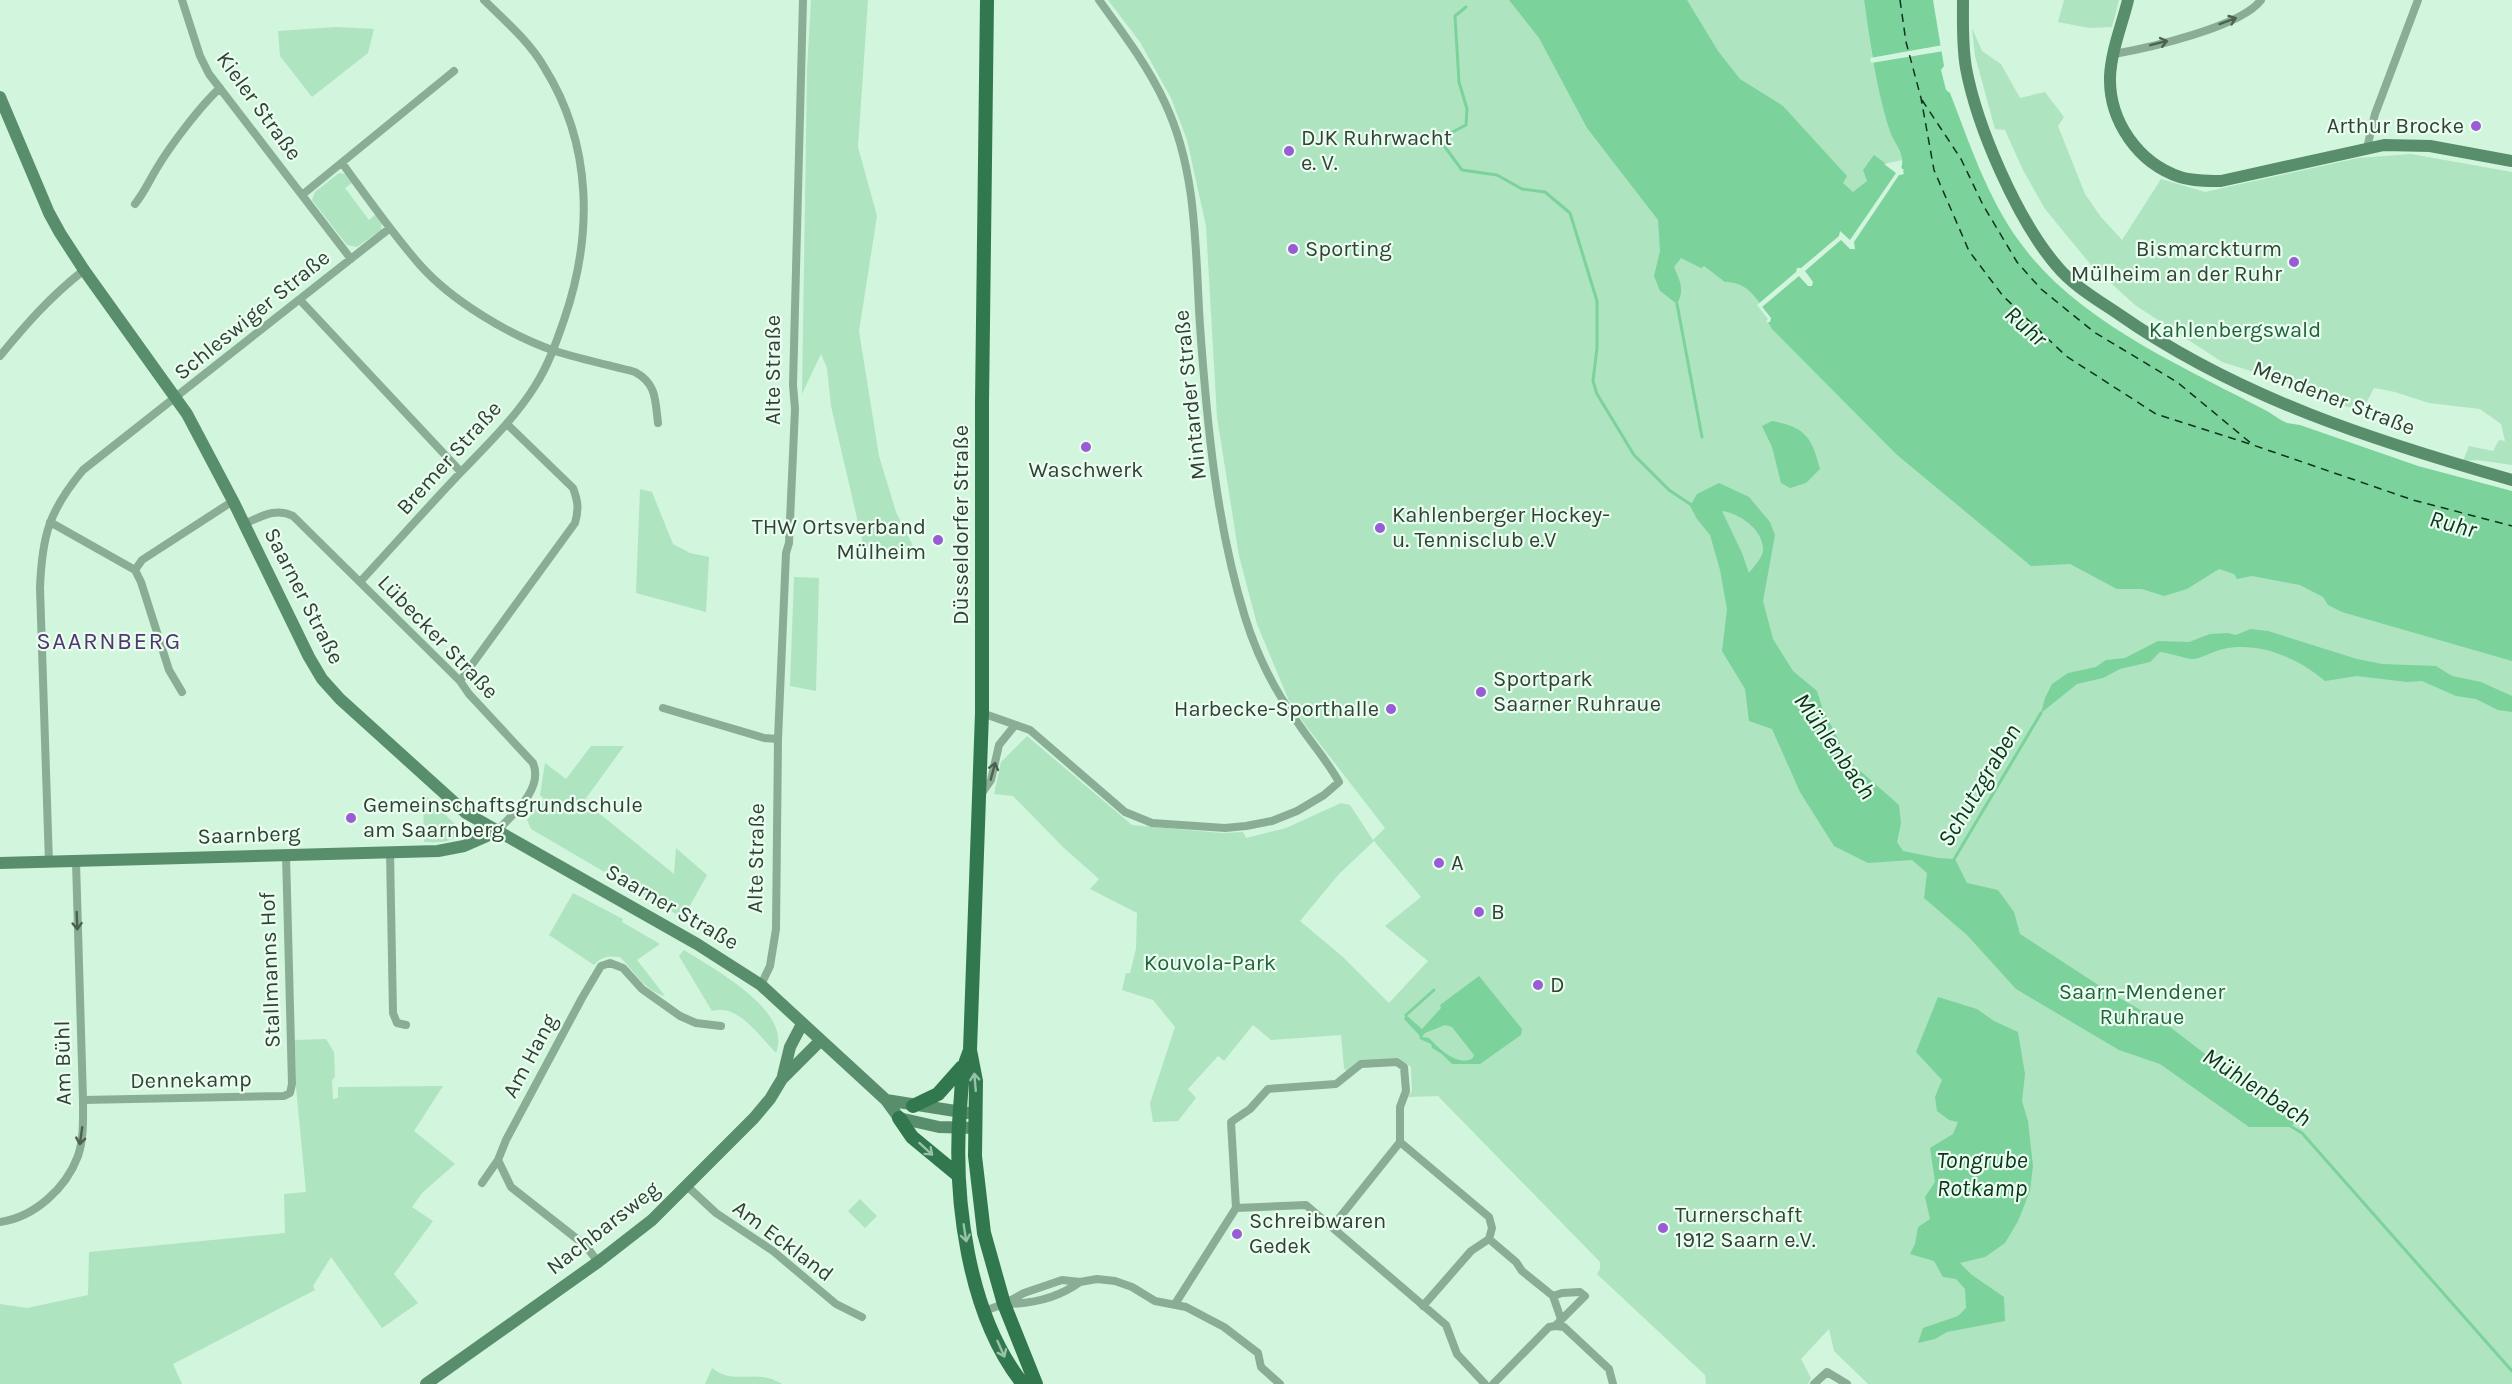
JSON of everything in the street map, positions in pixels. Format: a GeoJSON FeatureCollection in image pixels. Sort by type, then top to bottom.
{"type":"FeatureCollection","features":[{"type":"Feature","properties":{"kind":"main road","name":"Düsseldorfer Straße"},"geometry":{"type":"LineString","coordinates":[[987,0],[982,403],[982,713],[970,1050],[976,1081],[975,1156],[983,1223],[1004,1304],[1036,1384]]}},
{"type":"Feature","properties":{"kind":"main road","name":"Mendener Straße"},"geometry":{"type":"LineString","coordinates":[[1964,0],[1963,44],[1972,92],[1993,152],[2013,198],[2056,266],[2078,286],[2163,343],[2265,397],[2362,435],[2512,480]]}},
{"type":"Feature","properties":{"kind":"main road"},"geometry":{"type":"LineString","coordinates":[[2128,0],[2114,54],[2110,89],[2117,116],[2127,136],[2141,154],[2158,167],[2180,177],[2199,181],[2221,181],[2367,148],[2409,144],[2512,161]]}},
{"type":"Feature","properties":{"kind":"main road","name":"Saarner Straße"},"geometry":{"type":"LineString","coordinates":[[0,98],[49,213],[84,270],[176,398],[201,437],[322,679],[340,699],[466,813],[705,949],[761,985]]}},
{"type":"Feature","properties":{"kind":"main road","name":"Saarnberg"},"geometry":{"type":"LineString","coordinates":[[0,863],[438,851],[464,846],[496,832]]}},
{"type":"Feature","properties":{"kind":"main road"},"geometry":{"type":"LineString","coordinates":[[761,985],[886,1100],[912,1137],[958,1175]]}},
{"type":"Feature","properties":{"kind":"main road","name":"Nachbarsweg"},"geometry":{"type":"LineString","coordinates":[[782,1079],[790,1047],[802,1024]]}},
{"type":"Feature","properties":{"kind":"main road","name":"Nachbarsweg"},"geometry":{"type":"LineString","coordinates":[[426,1384],[598,1262],[652,1220],[754,1118],[770,1099],[782,1079],[820,1041]]}},
{"type":"Feature","properties":{"kind":"main road","name":"Düsseldorfer Straße"},"geometry":{"type":"LineString","coordinates":[[970,1050],[962,1067],[958,1127],[958,1175],[968,1250],[974,1282],[984,1311],[1009,1366],[1023,1384]]}},
{"type":"Feature","properties":{"kind":"main road"},"geometry":{"type":"LineString","coordinates":[[914,1106],[938,1094],[962,1067]]}},
{"type":"Feature","properties":{"kind":"main road"},"geometry":{"type":"LineString","coordinates":[[886,1100],[959,1112],[975,1121]]}},
{"type":"Feature","properties":{"kind":"main road"},"geometry":{"type":"LineString","coordinates":[[899,1118],[933,1126],[958,1127],[975,1121]]}},
{"type":"Feature","properties":{"kind":"street","name":"Kieler Straße"},"geometry":{"type":"LineString","coordinates":[[182,0],[200,56],[220,88],[351,259]]}},
{"type":"Feature","properties":{"kind":"street","name":"Bremer Straße"},"geometry":{"type":"LineString","coordinates":[[360,582],[507,424],[535,386],[554,350],[572,299],[581,262],[585,226],[585,192],[580,160],[562,103],[545,67],[530,47],[484,0]]}},
{"type":"Feature","properties":{"kind":"street","name":"Alte Straße"},"geometry":{"type":"LineString","coordinates":[[761,985],[774,950],[776,929],[778,739],[795,409],[793,385],[803,0]]}},
{"type":"Feature","properties":{"kind":"street","name":"Mintarder Straße"},"geometry":{"type":"LineString","coordinates":[[1015,725],[1030,730],[1125,812],[1152,823],[1225,828],[1263,822],[1297,811],[1324,795],[1339,782],[1280,695],[1261,660],[1245,615],[1229,547],[1212,453],[1190,181],[1166,104],[1147,69],[1100,0]]}},
{"type":"Feature","properties":{"kind":"street"},"geometry":{"type":"LineString","coordinates":[[2114,54],[2205,31],[2237,18],[2261,0]]}},
{"type":"Feature","properties":{"kind":"street"},"geometry":{"type":"LineString","coordinates":[[2367,148],[2375,114],[2418,0]]}},
{"type":"Feature","properties":{"kind":"street","name":"Kieler Straße"},"geometry":{"type":"LineString","coordinates":[[302,195],[454,71]]}},
{"type":"Feature","properties":{"kind":"street"},"geometry":{"type":"LineString","coordinates":[[135,204],[148,188],[163,160],[208,98],[220,88]]}},
{"type":"Feature","properties":{"kind":"street"},"geometry":{"type":"LineString","coordinates":[[342,163],[421,266],[444,288],[498,324],[554,350],[635,372],[647,378],[654,391],[658,423]]}},
{"type":"Feature","properties":{"kind":"street"},"geometry":{"type":"LineString","coordinates":[[351,259],[390,228]]}},
{"type":"Feature","properties":{"kind":"street","name":"Schleswiger Straße"},"geometry":{"type":"LineString","coordinates":[[49,863],[40,588],[42,550],[50,522],[62,495],[83,470],[351,259]]}},
{"type":"Feature","properties":{"kind":"street"},"geometry":{"type":"LineString","coordinates":[[0,356],[47,301],[84,270]]}},
{"type":"Feature","properties":{"kind":"street"},"geometry":{"type":"LineString","coordinates":[[300,300],[461,472]]}},
{"type":"Feature","properties":{"kind":"street"},"geometry":{"type":"LineString","coordinates":[[460,681],[574,523],[578,512],[578,500],[573,488],[507,424]]}},
{"type":"Feature","properties":{"kind":"street"},"geometry":{"type":"LineString","coordinates":[[135,570],[142,560],[233,501]]}},
{"type":"Feature","properties":{"kind":"street","name":"Lübecker Straße"},"geometry":{"type":"LineString","coordinates":[[244,524],[275,512],[284,512],[293,516],[460,681],[469,694],[533,763],[537,771],[534,785],[514,813],[496,832]]}},
{"type":"Feature","properties":{"kind":"street"},"geometry":{"type":"LineString","coordinates":[[50,522],[135,570],[141,582],[169,670],[182,692]]}},
{"type":"Feature","properties":{"kind":"street"},"geometry":{"type":"LineString","coordinates":[[663,708],[764,738],[778,739]]}},
{"type":"Feature","properties":{"kind":"street"},"geometry":{"type":"LineString","coordinates":[[978,800],[991,780],[999,745],[1015,725],[982,713]]}},
{"type":"Feature","properties":{"kind":"street"},"geometry":{"type":"LineString","coordinates":[[390,852],[393,1013],[397,1023],[406,1025]]}},
{"type":"Feature","properties":{"kind":"street","name":"Stallmanns Hof"},"geometry":{"type":"LineString","coordinates":[[286,854],[292,1084]]}},
{"type":"Feature","properties":{"kind":"street","name":"Am Bühl"},"geometry":{"type":"LineString","coordinates":[[0,1222],[28,1213],[49,1198],[66,1179],[78,1155],[82,1132],[83,1100],[76,862]]}},
{"type":"Feature","properties":{"kind":"street","name":"Am Hang"},"geometry":{"type":"LineString","coordinates":[[482,1183],[498,1161],[506,1140],[601,966],[616,964],[623,968],[642,988],[680,1016],[696,1023],[720,1026]]}},
{"type":"Feature","properties":{"kind":"street"},"geometry":{"type":"LineString","coordinates":[[1175,1304],[1236,1208],[1231,1122],[1250,1109],[1268,1089],[1336,1084],[1361,1065],[1397,1062],[1404,1067],[1406,1091],[1400,1107],[1400,1142],[1332,1227]]}},
{"type":"Feature","properties":{"kind":"street","name":"Dennekamp"},"geometry":{"type":"LineString","coordinates":[[83,1100],[284,1096],[290,1093],[292,1084]]}},
{"type":"Feature","properties":{"kind":"street"},"geometry":{"type":"LineString","coordinates":[[1400,1142],[1489,1217],[1492,1228],[1489,1239],[1471,1251],[1423,1306]]}},
{"type":"Feature","properties":{"kind":"street"},"geometry":{"type":"LineString","coordinates":[[498,1161],[511,1187],[586,1246],[598,1262]]}},
{"type":"Feature","properties":{"kind":"street","name":"Am Eckland"},"geometry":{"type":"LineString","coordinates":[[687,1186],[716,1213],[773,1251],[836,1304],[862,1317]]}},
{"type":"Feature","properties":{"kind":"street"},"geometry":{"type":"LineString","coordinates":[[1236,1208],[1300,1203],[1306,1205],[1446,1325],[1456,1354],[1485,1384]]}},
{"type":"Feature","properties":{"kind":"street"},"geometry":{"type":"LineString","coordinates":[[1489,1239],[1516,1262],[1522,1271],[1553,1296],[1558,1322],[1609,1369],[1612,1384]]}},
{"type":"Feature","properties":{"kind":"street"},"geometry":{"type":"LineString","coordinates":[[984,1311],[1004,1304],[1024,1293],[1062,1280],[1114,1281],[1132,1287],[1155,1301],[1175,1304],[1224,1327],[1258,1353],[1261,1367],[1280,1384]]}},
{"type":"Feature","properties":{"kind":"street"},"geometry":{"type":"LineString","coordinates":[[1004,1304],[1027,1304],[1066,1292],[1080,1281]]}},
{"type":"Feature","properties":{"kind":"street"},"geometry":{"type":"LineString","coordinates":[[1492,1384],[1585,1296],[1580,1292],[1553,1296]]}},
{"type":"Feature","properties":{"kind":"street"},"geometry":{"type":"LineString","coordinates":[[1814,1384],[1827,1372],[1847,1384]]}},
{"type":"Feature","properties":{"kind":"green space"},"geometry":{"type":"Polygon","coordinates":[[[811,0],[868,0],[858,147],[877,216],[859,331],[879,456],[896,512],[917,554],[865,553],[831,406],[827,368],[821,354],[802,394],[807,70],[811,0]]]}},
{"type":"Feature","properties":{"kind":"green space","name":"Saarn-Mendener Ruhraue"},"geometry":{"type":"Polygon","coordinates":[[[1108,0],[1864,0],[1872,55],[1891,133],[1903,160],[1888,163],[1850,227],[2512,590],[2512,1384],[1868,1384],[1834,1351],[1829,1329],[1801,1359],[1811,1378],[1808,1384],[1706,1384],[1705,1375],[1597,1274],[1600,1262],[1438,1096],[1408,1097],[1412,1091],[1411,1067],[1399,1058],[1360,1061],[1347,1072],[1344,1068],[1341,1035],[1271,1040],[1253,1025],[1224,1061],[1218,1056],[1188,1089],[1196,1098],[1178,1121],[1153,1122],[1150,1103],[1175,1027],[1153,1000],[1122,990],[1126,973],[1130,973],[1136,949],[1137,913],[1090,889],[1099,879],[1064,848],[1013,796],[994,794],[1001,762],[1027,736],[1132,825],[1222,833],[1243,832],[1246,838],[1286,828],[1341,803],[1350,805],[1373,840],[1385,828],[1289,701],[1257,624],[1239,556],[1217,417],[1206,226],[1187,140],[1171,98],[1140,42],[1108,0]],[[1374,841],[1339,874],[1300,921],[1343,957],[1389,1003],[1428,961],[1385,926],[1421,897],[1374,841]]]}},
{"type":"Feature","properties":{"kind":"green space"},"geometry":{"type":"Polygon","coordinates":[[[2064,0],[2119,0],[2112,27],[2089,28],[2058,22],[2064,0]]]}},
{"type":"Feature","properties":{"kind":"green space"},"geometry":{"type":"Polygon","coordinates":[[[336,27],[374,29],[368,53],[312,97],[280,56],[278,31],[336,27]]]}},
{"type":"Feature","properties":{"kind":"green space","name":"Kahlenbergswald"},"geometry":{"type":"Polygon","coordinates":[[[1972,28],[1982,51],[2001,64],[2020,98],[2045,92],[2064,117],[2058,126],[2085,194],[2101,217],[2122,240],[2161,179],[2205,192],[2358,158],[2411,154],[2512,172],[2512,465],[2477,460],[2463,461],[2469,446],[2493,451],[2499,440],[2505,441],[2501,424],[2480,409],[2429,403],[2374,388],[2362,411],[2331,402],[2328,395],[2222,362],[2135,305],[2091,265],[2045,209],[2023,170],[2005,130],[1995,129],[1975,56],[1972,28]]]}},
{"type":"Feature","properties":{"kind":"green space"},"geometry":{"type":"Polygon","coordinates":[[[339,173],[346,174],[352,183],[345,188],[369,220],[376,214],[382,223],[381,230],[357,247],[347,245],[312,200],[315,192],[339,173]]]}},
{"type":"Feature","properties":{"kind":"green space"},"geometry":{"type":"Polygon","coordinates":[[[640,489],[652,492],[673,544],[690,553],[709,557],[706,612],[636,593],[640,489]]]}},
{"type":"Feature","properties":{"kind":"green space"},"geometry":{"type":"Polygon","coordinates":[[[794,577],[819,578],[816,691],[790,686],[794,577]]]}},
{"type":"Feature","properties":{"kind":"green space"},"geometry":{"type":"Polygon","coordinates":[[[591,746],[624,746],[584,801],[674,874],[676,848],[707,875],[683,918],[531,829],[527,820],[544,799],[540,795],[545,763],[566,779],[591,746]]]}},
{"type":"Feature","properties":{"kind":"green space"},"geometry":{"type":"Polygon","coordinates":[[[423,793],[455,824],[455,836],[452,839],[442,842],[424,842],[423,793]]]}},
{"type":"Feature","properties":{"kind":"green space"},"geometry":{"type":"Polygon","coordinates":[[[573,893],[623,919],[622,922],[660,944],[637,960],[665,996],[658,994],[640,980],[620,957],[606,957],[594,965],[549,935],[573,893]]]}},
{"type":"Feature","properties":{"kind":"green space"},"geometry":{"type":"Polygon","coordinates":[[[684,950],[730,980],[762,1007],[773,1021],[778,1037],[776,1053],[748,1023],[739,1017],[722,1010],[712,1011],[679,956],[684,950]]]}},
{"type":"Feature","properties":{"kind":"green space"},"geometry":{"type":"Polygon","coordinates":[[[326,1039],[334,1052],[333,1099],[338,1098],[338,1087],[443,1086],[414,1131],[455,1164],[422,1193],[412,1207],[433,1221],[394,1274],[418,1303],[382,1328],[331,1257],[313,1286],[315,1290],[173,1364],[182,1384],[0,1384],[0,1304],[27,1308],[88,1295],[89,1252],[285,1233],[284,1194],[306,1192],[296,1087],[295,1040],[326,1039]]]}},
{"type":"Feature","properties":{"kind":"green space"},"geometry":{"type":"Polygon","coordinates":[[[860,1199],[877,1216],[865,1228],[848,1211],[860,1199]]]}},
{"type":"Feature","properties":{"kind":"green space"},"geometry":{"type":"Polygon","coordinates":[[[712,1368],[726,1375],[761,1377],[782,1384],[705,1384],[712,1368]]]}},
{"type":"Feature","properties":{"kind":"water","name":"Ruhr"},"geometry":{"type":"Polygon","coordinates":[[[1509,0],[1687,0],[1718,51],[1740,79],[1783,106],[1847,176],[1843,183],[1853,192],[1867,181],[1863,170],[1874,155],[1901,175],[1904,170],[1901,168],[1901,155],[1891,134],[1882,102],[1864,0],[1933,0],[1944,66],[1941,70],[1946,90],[1950,93],[1988,188],[2019,241],[2070,295],[2132,339],[2287,423],[2300,425],[2418,466],[2512,491],[2512,661],[2342,612],[2328,605],[2323,597],[2300,585],[2252,576],[2237,579],[2234,574],[2219,569],[2187,589],[2164,596],[2142,589],[2117,589],[2070,564],[2031,566],[1896,454],[1772,329],[1768,322],[1771,318],[1747,289],[1725,282],[1704,266],[1701,268],[1681,258],[1674,267],[1681,290],[1677,304],[1660,291],[1654,276],[1660,251],[1658,220],[1587,128],[1539,38],[1509,0]]]}},
{"type":"Feature","properties":{"kind":"water"},"geometry":{"type":"Polygon","coordinates":[[[1772,421],[1800,430],[1810,441],[1820,469],[1806,483],[1790,488],[1781,483],[1772,447],[1762,426],[1772,421]]]}},
{"type":"Feature","properties":{"kind":"water"},"geometry":{"type":"Polygon","coordinates":[[[1719,483],[1749,497],[1770,522],[1775,535],[1763,601],[1773,639],[1793,671],[1817,691],[1822,707],[1849,761],[1899,805],[1901,823],[1897,842],[1903,851],[1955,859],[1967,883],[1998,890],[2014,912],[2020,934],[2106,990],[2170,1027],[2295,1123],[2289,1127],[2249,1127],[2160,1064],[2119,1050],[2016,989],[1967,935],[1924,898],[1927,873],[1912,860],[1868,863],[1834,846],[1800,792],[1772,729],[1749,721],[1745,689],[1722,651],[1727,609],[1720,570],[1710,535],[1690,506],[1697,494],[1719,483]],[[1722,511],[1749,573],[1762,555],[1762,541],[1754,528],[1742,518],[1722,511]]]}},
{"type":"Feature","properties":{"kind":"water","name":"Schutzgraben"},"geometry":{"type":"Polygon","coordinates":[[[2250,629],[2268,631],[2357,659],[2382,664],[2436,666],[2452,676],[2481,682],[2512,696],[2512,712],[2498,710],[2476,699],[2456,696],[2422,681],[2407,682],[2357,676],[2325,681],[2303,665],[2277,653],[2250,647],[2237,647],[2192,659],[2160,652],[2150,662],[2120,669],[2103,678],[2077,684],[2041,713],[2052,684],[2068,673],[2096,667],[2106,660],[2125,658],[2158,641],[2189,642],[2210,634],[2236,635],[2250,629]]]}},
{"type":"Feature","properties":{"kind":"water"},"geometry":{"type":"Polygon","coordinates":[[[1479,976],[1522,1029],[1521,1035],[1480,1064],[1452,1064],[1432,1048],[1431,1044],[1420,1039],[1404,1019],[1406,1015],[1422,1029],[1441,1008],[1440,1005],[1479,976]],[[1445,1025],[1425,1033],[1422,1037],[1429,1038],[1455,1059],[1473,1058],[1474,1055],[1452,1027],[1445,1025]]]}},
{"type":"Feature","properties":{"kind":"water","name":"Tongrube Rotkamp"},"geometry":{"type":"Polygon","coordinates":[[[1938,997],[1977,1009],[1994,1021],[2018,1032],[2025,1074],[2022,1101],[2028,1121],[2033,1166],[2030,1191],[2018,1221],[2005,1243],[1985,1257],[1960,1263],[1972,1275],[2004,1297],[2005,1321],[1947,1332],[1935,1339],[1918,1343],[1923,1328],[1958,1316],[1966,1308],[1965,1289],[1956,1279],[1943,1277],[1934,1261],[1910,1254],[1915,1244],[1918,1227],[1930,1219],[1925,1197],[1935,1182],[1930,1148],[1953,1134],[1958,1122],[1949,1120],[1937,1111],[1935,1097],[1942,1080],[1916,1052],[1938,997]]]}},
{"type":"Feature","properties":{"kind":"pier"},"geometry":{"type":"Polygon","coordinates":[[[1943,45],[1944,51],[1871,63],[1870,58],[1943,45]]]}},
{"type":"Feature","properties":{"kind":"pier"},"geometry":{"type":"Polygon","coordinates":[[[1888,163],[1901,172],[1898,169],[1900,164],[1904,174],[1899,175],[1854,242],[1855,249],[1850,249],[1841,240],[1805,271],[1813,282],[1812,286],[1808,286],[1799,276],[1762,307],[1771,318],[1770,322],[1766,322],[1768,319],[1757,305],[1796,272],[1797,268],[1801,268],[1839,236],[1840,231],[1850,240],[1896,173],[1884,164],[1888,163]]]}},
{"type":"Feature","properties":{"kind":"waterway","name":"Mühlenbach"},"geometry":{"type":"LineString","coordinates":[[1466,7],[1455,16],[1459,82],[1467,109],[1466,125],[1439,139],[1462,170],[1497,175],[1522,189],[1545,192],[1570,213],[1597,301],[1597,348],[1593,381],[1597,394],[1634,455],[1669,490],[1693,506]]}},
{"type":"Feature","properties":{"kind":"waterway"},"geometry":{"type":"LineString","coordinates":[[1677,304],[1702,437]]}},
{"type":"Feature","properties":{"kind":"waterway","name":"Schutzgraben"},"geometry":{"type":"LineString","coordinates":[[1953,861],[2041,713]]}},
{"type":"Feature","properties":{"kind":"waterway"},"geometry":{"type":"LineString","coordinates":[[1406,1015],[1434,990]]}},
{"type":"Feature","properties":{"kind":"waterway","name":"Mühlenbach"},"geometry":{"type":"LineString","coordinates":[[2287,1124],[2302,1133],[2512,1371]]}},
{"type":"Feature","properties":{"kind":"ferry route"},"geometry":{"type":"LineString","coordinates":[[1900,0],[1906,42],[1921,98],[1934,170],[1969,251],[2003,296],[2066,356],[2156,414],[2413,500],[2512,526]]}},
{"type":"Feature","properties":{"kind":"ferry route"},"geometry":{"type":"LineString","coordinates":[[1922,100],[1961,159],[1983,205],[2017,262],[2041,289],[2094,332],[2177,382],[2252,444]]}},
{"type":"Feature","properties":{"kind":"place","name":"Arthur Brocke"},"geometry":{"type":"Point","coordinates":[2476,126]}},
{"type":"Feature","properties":{"kind":"place","name":"DJK Ruhrwacht e. V."},"geometry":{"type":"Point","coordinates":[1289,151]}},
{"type":"Feature","properties":{"kind":"place","name":"Sporting"},"geometry":{"type":"Point","coordinates":[1293,249]}},
{"type":"Feature","properties":{"kind":"place","name":"Bismarckturm Mülheim an der Ruhr"},"geometry":{"type":"Point","coordinates":[2294,262]}},
{"type":"Feature","properties":{"kind":"place","name":"Waschwerk"},"geometry":{"type":"Point","coordinates":[1086,447]}},
{"type":"Feature","properties":{"kind":"place","name":"Kahlenberger Hockey- u. Tennisclub e.V"},"geometry":{"type":"Point","coordinates":[1380,528]}},
{"type":"Feature","properties":{"kind":"place","name":"THW Ortsverband Mülheim"},"geometry":{"type":"Point","coordinates":[938,540]}},
{"type":"Feature","properties":{"kind":"place","name":"Sportpark Saarner Ruhraue"},"geometry":{"type":"Point","coordinates":[1481,692]}},
{"type":"Feature","properties":{"kind":"place","name":"Harbecke-Sporthalle"},"geometry":{"type":"Point","coordinates":[1391,709]}},
{"type":"Feature","properties":{"kind":"place","name":"Gemeinschaftsgrundschule am Saarnberg"},"geometry":{"type":"Point","coordinates":[351,818]}},
{"type":"Feature","properties":{"kind":"place","name":"A"},"geometry":{"type":"Point","coordinates":[1439,863]}},
{"type":"Feature","properties":{"kind":"place","name":"B"},"geometry":{"type":"Point","coordinates":[1479,912]}},
{"type":"Feature","properties":{"kind":"place","name":"D"},"geometry":{"type":"Point","coordinates":[1538,985]}},
{"type":"Feature","properties":{"kind":"place","name":"Turnerschaft 1912 Saarn e.V."},"geometry":{"type":"Point","coordinates":[1663,1228]}},
{"type":"Feature","properties":{"kind":"place","name":"Schreibwaren Gedek"},"geometry":{"type":"Point","coordinates":[1237,1234]}},
{"type":"Feature","properties":{"kind":"district","name":"SAARNBERG"},"geometry":{"type":"Point","coordinates":[109,641]}},
{"type":"Feature","properties":{"kind":"park label","name":"Kouvola-Park"},"geometry":{"type":"Point","coordinates":[1210,963]}}]}
